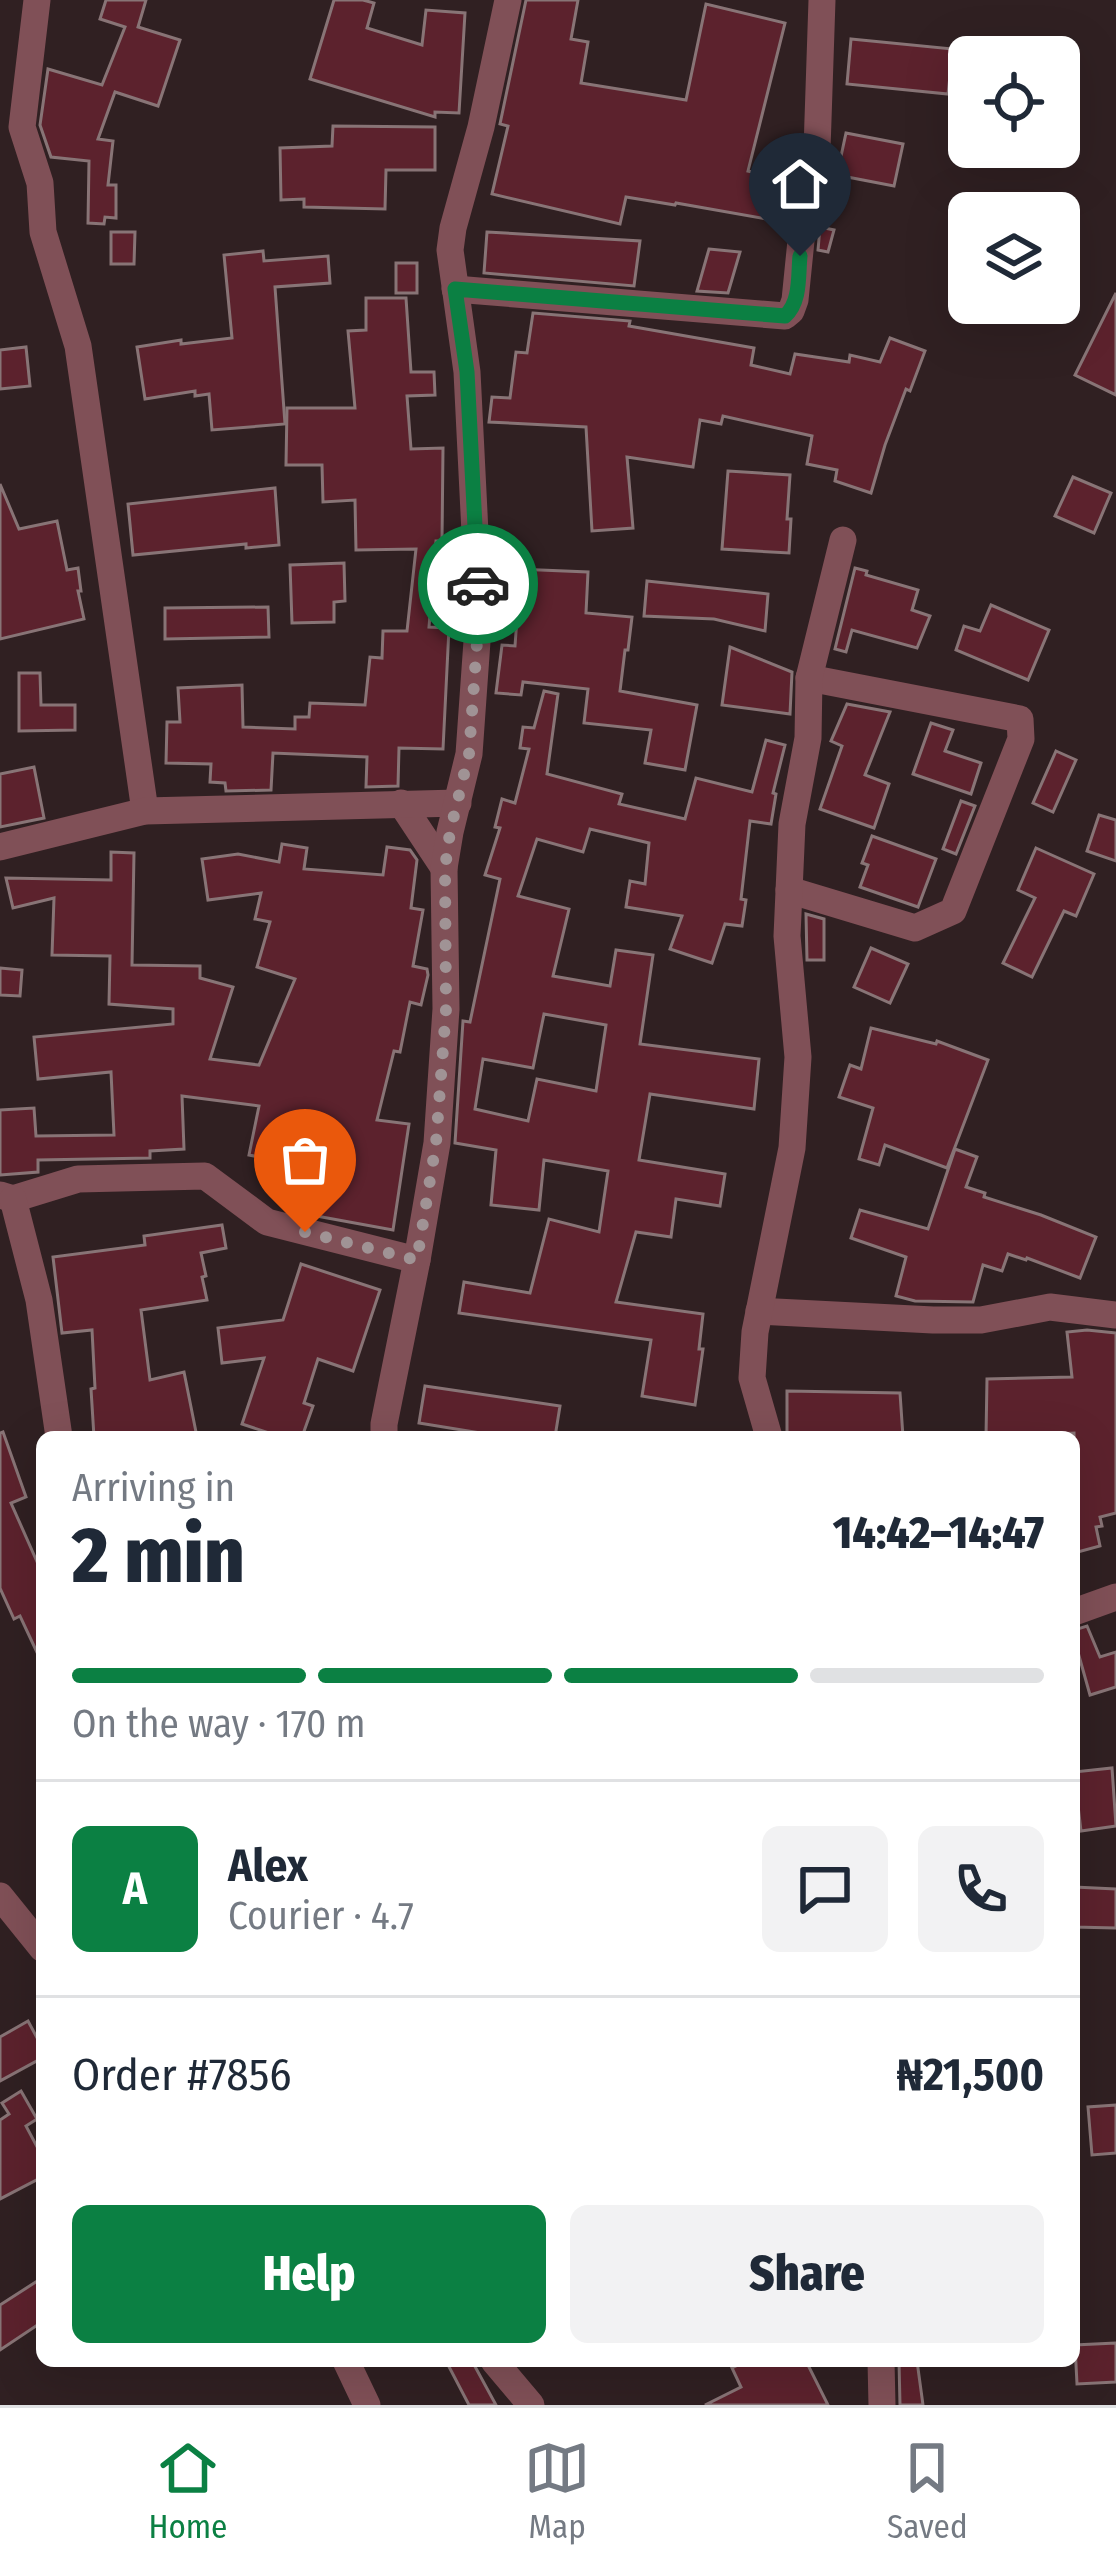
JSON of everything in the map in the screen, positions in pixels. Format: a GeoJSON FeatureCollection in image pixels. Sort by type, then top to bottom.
{"type":"FeatureCollection","features":[{"type":"Feature","properties":{"kind":"street"},"geometry":{"type":"LineString","coordinates":[[37,0],[22,127],[40,183],[44,232],[79,346],[146,812]]}},
{"type":"Feature","properties":{"kind":"street"},"geometry":{"type":"LineString","coordinates":[[384,1431],[436,1143],[446,1009],[445,868],[469,754],[479,614],[467,372],[450,250],[508,0]]}},
{"type":"Feature","properties":{"kind":"street"},"geometry":{"type":"LineString","coordinates":[[455,289],[785,316],[795,300],[804,212],[816,179],[822,0]]}},
{"type":"Feature","properties":{"kind":"street"},"geometry":{"type":"LineString","coordinates":[[768,1431],[752,1378],[759,1311],[792,1148],[798,1057],[787,936],[792,824],[808,738],[809,678],[843,540]]}},
{"type":"Feature","properties":{"kind":"street"},"geometry":{"type":"LineString","coordinates":[[789,890],[914,928],[953,911],[1021,739],[1020,719],[809,678]]}},
{"type":"Feature","properties":{"kind":"street"},"geometry":{"type":"LineString","coordinates":[[401,803],[445,868]]}},
{"type":"Feature","properties":{"kind":"street"},"geometry":{"type":"LineString","coordinates":[[0,847],[146,812],[458,803]]}},
{"type":"Feature","properties":{"kind":"street"},"geometry":{"type":"LineString","coordinates":[[58,1431],[39,1300],[6,1197],[79,1179],[205,1176],[266,1222],[417,1260]]}},
{"type":"Feature","properties":{"kind":"street"},"geometry":{"type":"LineString","coordinates":[[759,1311],[981,1320],[1050,1307],[1116,1315]]}},
{"type":"Feature","properties":{"kind":"street"},"geometry":{"type":"LineString","coordinates":[[1080,1610],[1116,1598]]}},
{"type":"Feature","properties":{"kind":"street"},"geometry":{"type":"LineString","coordinates":[[0,1896],[36,1932]]}},
{"type":"Feature","properties":{"kind":"street"},"geometry":{"type":"LineString","coordinates":[[349,2367],[367,2405]]}},
{"type":"Feature","properties":{"kind":"street"},"geometry":{"type":"LineString","coordinates":[[499,2367],[531,2405]]}},
{"type":"Feature","properties":{"kind":"street"},"geometry":{"type":"LineString","coordinates":[[881,2367],[882,2405]]}},
{"type":"Feature","properties":{"kind":"building"},"geometry":{"type":"Polygon","coordinates":[[[106,0],[146,0],[138,27],[180,40],[158,106],[115,92],[98,139],[113,141],[108,185],[116,185],[116,218],[105,217],[104,224],[88,223],[89,161],[51,157],[40,125],[48,69],[102,85],[125,27],[100,19],[106,0]]]}},
{"type":"Feature","properties":{"kind":"building"},"geometry":{"type":"Polygon","coordinates":[[[334,0],[374,3],[367,28],[422,45],[426,10],[465,13],[459,113],[435,112],[435,117],[310,79],[334,0]]]}},
{"type":"Feature","properties":{"kind":"building"},"geometry":{"type":"Polygon","coordinates":[[[526,0],[578,0],[571,39],[588,42],[581,83],[686,100],[706,4],[785,23],[748,171],[788,180],[778,221],[626,197],[620,224],[492,194],[508,126],[500,124],[526,0]]]}},
{"type":"Feature","properties":{"kind":"building"},"geometry":{"type":"Polygon","coordinates":[[[851,39],[948,49],[948,94],[847,84],[851,39]]]}},
{"type":"Feature","properties":{"kind":"building"},"geometry":{"type":"Polygon","coordinates":[[[333,126],[435,127],[435,170],[386,170],[385,209],[304,207],[304,199],[281,200],[280,148],[332,146],[333,126]]]}},
{"type":"Feature","properties":{"kind":"building"},"geometry":{"type":"Polygon","coordinates":[[[846,133],[903,144],[894,186],[837,175],[846,133]]]}},
{"type":"Feature","properties":{"kind":"building"},"geometry":{"type":"Polygon","coordinates":[[[820,227],[834,230],[828,252],[818,250],[820,227]]]}},
{"type":"Feature","properties":{"kind":"building"},"geometry":{"type":"Polygon","coordinates":[[[111,232],[135,232],[134,264],[111,264],[111,232]]]}},
{"type":"Feature","properties":{"kind":"building"},"geometry":{"type":"Polygon","coordinates":[[[487,232],[640,241],[634,286],[484,273],[487,232]]]}},
{"type":"Feature","properties":{"kind":"building"},"geometry":{"type":"Polygon","coordinates":[[[709,249],[740,252],[728,293],[697,291],[709,249]]]}},
{"type":"Feature","properties":{"kind":"building"},"geometry":{"type":"Polygon","coordinates":[[[263,251],[264,261],[328,256],[330,283],[275,287],[285,424],[212,430],[209,394],[195,396],[195,391],[145,399],[137,347],[232,338],[224,255],[263,251]]]}},
{"type":"Feature","properties":{"kind":"building"},"geometry":{"type":"Polygon","coordinates":[[[396,263],[417,263],[417,293],[396,293],[396,263]]]}},
{"type":"Feature","properties":{"kind":"building"},"geometry":{"type":"Polygon","coordinates":[[[1116,293],[1116,395],[1075,375],[1116,293]]]}},
{"type":"Feature","properties":{"kind":"building"},"geometry":{"type":"Polygon","coordinates":[[[366,298],[406,298],[411,372],[434,372],[435,395],[407,396],[411,449],[443,448],[442,541],[436,541],[429,627],[449,628],[443,749],[399,748],[398,786],[366,787],[367,757],[273,753],[271,790],[226,791],[225,783],[210,782],[211,764],[166,763],[167,722],[180,722],[178,688],[242,685],[243,727],[295,729],[295,717],[309,717],[310,703],[365,705],[370,657],[382,658],[383,631],[407,631],[416,549],[356,550],[355,500],[323,502],[322,465],[286,465],[287,408],[355,408],[348,331],[366,330],[366,298]]]}},
{"type":"Feature","properties":{"kind":"building"},"geometry":{"type":"Polygon","coordinates":[[[533,313],[630,321],[629,326],[754,348],[751,365],[790,374],[795,354],[849,362],[850,355],[880,362],[890,338],[925,351],[910,391],[906,389],[871,493],[835,481],[837,470],[807,464],[812,436],[723,416],[721,424],[700,420],[693,467],[627,457],[633,528],[592,531],[586,427],[489,422],[492,397],[510,398],[516,352],[527,353],[533,313]]]}},
{"type":"Feature","properties":{"kind":"building"},"geometry":{"type":"Polygon","coordinates":[[[26,347],[30,386],[0,389],[0,350],[26,347]]]}},
{"type":"Feature","properties":{"kind":"building"},"geometry":{"type":"Polygon","coordinates":[[[728,471],[790,475],[789,553],[722,549],[728,471]]]}},
{"type":"Feature","properties":{"kind":"building"},"geometry":{"type":"Polygon","coordinates":[[[1073,477],[1111,493],[1094,533],[1055,516],[1073,477]]]}},
{"type":"Feature","properties":{"kind":"building"},"geometry":{"type":"Polygon","coordinates":[[[0,484],[19,529],[57,521],[67,570],[78,568],[84,619],[0,639],[0,484]]]}},
{"type":"Feature","properties":{"kind":"building"},"geometry":{"type":"Polygon","coordinates":[[[275,488],[279,545],[133,555],[128,504],[275,488]]]}},
{"type":"Feature","properties":{"kind":"building"},"geometry":{"type":"Polygon","coordinates":[[[344,563],[345,601],[334,602],[334,622],[292,623],[290,565],[344,563]]]}},
{"type":"Feature","properties":{"kind":"building"},"geometry":{"type":"Polygon","coordinates":[[[855,568],[918,590],[912,610],[930,616],[917,648],[852,630],[846,652],[835,649],[855,568]]]}},
{"type":"Feature","properties":{"kind":"building"},"geometry":{"type":"Polygon","coordinates":[[[516,569],[588,572],[586,613],[632,617],[620,691],[697,705],[685,770],[645,763],[651,730],[584,723],[588,689],[523,682],[521,695],[496,693],[502,645],[515,646],[516,569]]]}},
{"type":"Feature","properties":{"kind":"building"},"geometry":{"type":"Polygon","coordinates":[[[647,581],[768,594],[765,631],[714,619],[644,616],[647,581]]]}},
{"type":"Feature","properties":{"kind":"building"},"geometry":{"type":"Polygon","coordinates":[[[991,605],[1049,630],[1028,680],[956,650],[964,626],[980,631],[991,605]]]}},
{"type":"Feature","properties":{"kind":"building"},"geometry":{"type":"Polygon","coordinates":[[[268,607],[269,637],[165,639],[165,608],[268,607]]]}},
{"type":"Feature","properties":{"kind":"building"},"geometry":{"type":"Polygon","coordinates":[[[730,647],[792,672],[790,714],[722,705],[730,647]]]}},
{"type":"Feature","properties":{"kind":"building"},"geometry":{"type":"Polygon","coordinates":[[[19,673],[40,673],[41,705],[75,705],[75,730],[19,731],[19,673]]]}},
{"type":"Feature","properties":{"kind":"building"},"geometry":{"type":"Polygon","coordinates":[[[544,691],[558,694],[547,774],[622,794],[619,804],[685,819],[696,778],[752,792],[766,740],[785,745],[771,824],[750,821],[742,926],[725,924],[712,963],[670,949],[682,916],[626,907],[630,881],[645,884],[649,843],[590,829],[583,852],[537,839],[518,896],[569,909],[553,976],[610,986],[616,950],[653,955],[640,1044],[759,1059],[754,1109],[650,1094],[639,1160],[725,1174],[720,1206],[676,1199],[671,1237],[636,1232],[616,1302],[703,1314],[695,1405],[642,1396],[651,1340],[459,1313],[464,1282],[530,1293],[549,1219],[599,1232],[608,1171],[544,1160],[539,1210],[491,1205],[496,1150],[455,1143],[463,1021],[470,1022],[500,879],[485,875],[500,828],[495,827],[502,799],[515,803],[529,749],[520,748],[523,727],[534,728],[544,691]],[[544,1014],[533,1068],[483,1059],[475,1109],[528,1121],[537,1079],[596,1091],[606,1025],[544,1014]]]}},
{"type":"Feature","properties":{"kind":"building"},"geometry":{"type":"Polygon","coordinates":[[[847,704],[890,712],[865,775],[889,784],[874,828],[820,809],[842,746],[831,741],[847,704]]]}},
{"type":"Feature","properties":{"kind":"building"},"geometry":{"type":"Polygon","coordinates":[[[931,723],[953,730],[945,751],[981,763],[971,794],[913,774],[931,723]]]}},
{"type":"Feature","properties":{"kind":"building"},"geometry":{"type":"Polygon","coordinates":[[[1056,751],[1076,760],[1053,812],[1033,803],[1056,751]]]}},
{"type":"Feature","properties":{"kind":"building"},"geometry":{"type":"Polygon","coordinates":[[[34,767],[44,818],[0,827],[0,774],[34,767]]]}},
{"type":"Feature","properties":{"kind":"building"},"geometry":{"type":"Polygon","coordinates":[[[961,801],[975,806],[956,854],[943,849],[961,801]]]}},
{"type":"Feature","properties":{"kind":"building"},"geometry":{"type":"Polygon","coordinates":[[[1099,815],[1116,820],[1116,861],[1087,851],[1099,815]]]}},
{"type":"Feature","properties":{"kind":"building"},"geometry":{"type":"Polygon","coordinates":[[[872,836],[936,859],[918,907],[860,887],[872,836]]]}},
{"type":"Feature","properties":{"kind":"building"},"geometry":{"type":"Polygon","coordinates":[[[282,844],[307,848],[304,869],[383,875],[387,847],[410,850],[417,860],[411,908],[423,910],[413,966],[427,969],[428,975],[421,1005],[410,1002],[400,1052],[394,1051],[377,1120],[409,1124],[393,1230],[311,1215],[317,1175],[310,1173],[311,1167],[249,1155],[259,1106],[182,1096],[184,1149],[150,1151],[150,1158],[38,1160],[38,1172],[0,1175],[0,1110],[34,1108],[36,1136],[114,1135],[111,1072],[38,1079],[34,1037],[173,1024],[173,1009],[109,1004],[110,956],[52,955],[54,898],[13,908],[6,878],[111,880],[111,852],[134,853],[132,965],[200,966],[200,978],[233,987],[210,1059],[259,1065],[295,979],[257,967],[270,922],[255,919],[261,893],[208,900],[202,859],[238,854],[279,862],[282,844]]]}},
{"type":"Feature","properties":{"kind":"building"},"geometry":{"type":"Polygon","coordinates":[[[1036,848],[1094,874],[1076,916],[1064,911],[1032,977],[1003,963],[1035,898],[1018,890],[1036,848]]]}},
{"type":"Feature","properties":{"kind":"building"},"geometry":{"type":"Polygon","coordinates":[[[806,914],[824,919],[824,960],[807,960],[806,914]]]}},
{"type":"Feature","properties":{"kind":"building"},"geometry":{"type":"Polygon","coordinates":[[[871,948],[908,964],[890,1003],[854,987],[871,948]]]}},
{"type":"Feature","properties":{"kind":"building"},"geometry":{"type":"Polygon","coordinates":[[[0,968],[22,970],[20,996],[0,995],[0,968]]]}},
{"type":"Feature","properties":{"kind":"building"},"geometry":{"type":"Polygon","coordinates":[[[871,1028],[937,1041],[988,1060],[947,1168],[885,1145],[879,1165],[859,1159],[873,1108],[839,1097],[850,1065],[861,1069],[871,1028]]]}},
{"type":"Feature","properties":{"kind":"building"},"geometry":{"type":"Polygon","coordinates":[[[955,1149],[977,1157],[966,1187],[1096,1237],[1080,1278],[1008,1254],[1002,1271],[983,1265],[973,1302],[896,1296],[906,1257],[851,1238],[860,1210],[928,1229],[955,1149]]]}},
{"type":"Feature","properties":{"kind":"building"},"geometry":{"type":"Polygon","coordinates":[[[222,1225],[226,1248],[201,1253],[207,1300],[141,1310],[150,1380],[184,1372],[196,1431],[94,1431],[92,1330],[62,1333],[53,1257],[145,1245],[144,1236],[222,1225]]]}},
{"type":"Feature","properties":{"kind":"building"},"geometry":{"type":"Polygon","coordinates":[[[301,1264],[380,1290],[353,1371],[318,1359],[304,1403],[313,1406],[304,1431],[263,1431],[242,1424],[264,1358],[222,1363],[218,1328],[283,1320],[301,1264]]]}},
{"type":"Feature","properties":{"kind":"building"},"geometry":{"type":"Polygon","coordinates":[[[1067,1332],[1116,1333],[1116,1513],[1100,1517],[1102,1526],[1096,1527],[1100,1546],[1080,1551],[1080,1431],[986,1431],[987,1379],[1072,1377],[1067,1332]]]}},
{"type":"Feature","properties":{"kind":"building"},"geometry":{"type":"Polygon","coordinates":[[[425,1386],[560,1406],[556,1431],[468,1431],[419,1423],[425,1386]]]}},
{"type":"Feature","properties":{"kind":"building"},"geometry":{"type":"Polygon","coordinates":[[[787,1391],[900,1393],[903,1431],[787,1431],[787,1391]]]}},
{"type":"Feature","properties":{"kind":"building"},"geometry":{"type":"Polygon","coordinates":[[[0,1433],[26,1497],[11,1503],[36,1559],[36,1650],[0,1588],[0,1433]]]}},
{"type":"Feature","properties":{"kind":"building"},"geometry":{"type":"Polygon","coordinates":[[[1087,1626],[1100,1657],[1116,1652],[1116,1687],[1090,1695],[1080,1659],[1080,1628],[1087,1626]]]}},
{"type":"Feature","properties":{"kind":"building"},"geometry":{"type":"Polygon","coordinates":[[[1112,1768],[1116,1826],[1081,1831],[1080,1771],[1112,1768]]]}},
{"type":"Feature","properties":{"kind":"building"},"geometry":{"type":"Polygon","coordinates":[[[1080,1887],[1116,1889],[1116,1928],[1080,1927],[1080,1887]]]}},
{"type":"Feature","properties":{"kind":"building"},"geometry":{"type":"Polygon","coordinates":[[[28,2021],[36,2036],[36,2061],[0,2081],[0,2037],[28,2021]]]}},
{"type":"Feature","properties":{"kind":"building"},"geometry":{"type":"Polygon","coordinates":[[[21,2091],[36,2117],[26,2126],[36,2145],[36,2180],[0,2199],[0,2120],[9,2114],[2,2103],[21,2091]]]}},
{"type":"Feature","properties":{"kind":"building"},"geometry":{"type":"Polygon","coordinates":[[[1116,2105],[1116,2153],[1092,2155],[1088,2107],[1116,2105]]]}},
{"type":"Feature","properties":{"kind":"building"},"geometry":{"type":"Polygon","coordinates":[[[36,2282],[36,2326],[0,2350],[0,2305],[36,2282]]]}},
{"type":"Feature","properties":{"kind":"building"},"geometry":{"type":"Polygon","coordinates":[[[1116,2343],[1116,2382],[1077,2384],[1080,2345],[1116,2343]]]}},
{"type":"Feature","properties":{"kind":"building"},"geometry":{"type":"Polygon","coordinates":[[[449,2367],[475,2367],[496,2405],[469,2405],[449,2367]]]}},
{"type":"Feature","properties":{"kind":"building"},"geometry":{"type":"Polygon","coordinates":[[[809,2367],[828,2405],[705,2405],[741,2387],[732,2368],[809,2367]]]}},
{"type":"Feature","properties":{"kind":"building"},"geometry":{"type":"Polygon","coordinates":[[[899,2367],[918,2367],[923,2405],[900,2405],[899,2367]]]}},
{"type":"Feature","properties":{"kind":"way so far"},"geometry":{"type":"LineString","coordinates":[[305,1232],[417,1260],[436,1143],[446,1009],[445,868],[469,754],[478,584]]}},
{"type":"Feature","properties":{"kind":"route"},"geometry":{"type":"LineString","coordinates":[[478,584],[467,372],[455,289],[785,316],[794,307],[800,256]]}}]}
